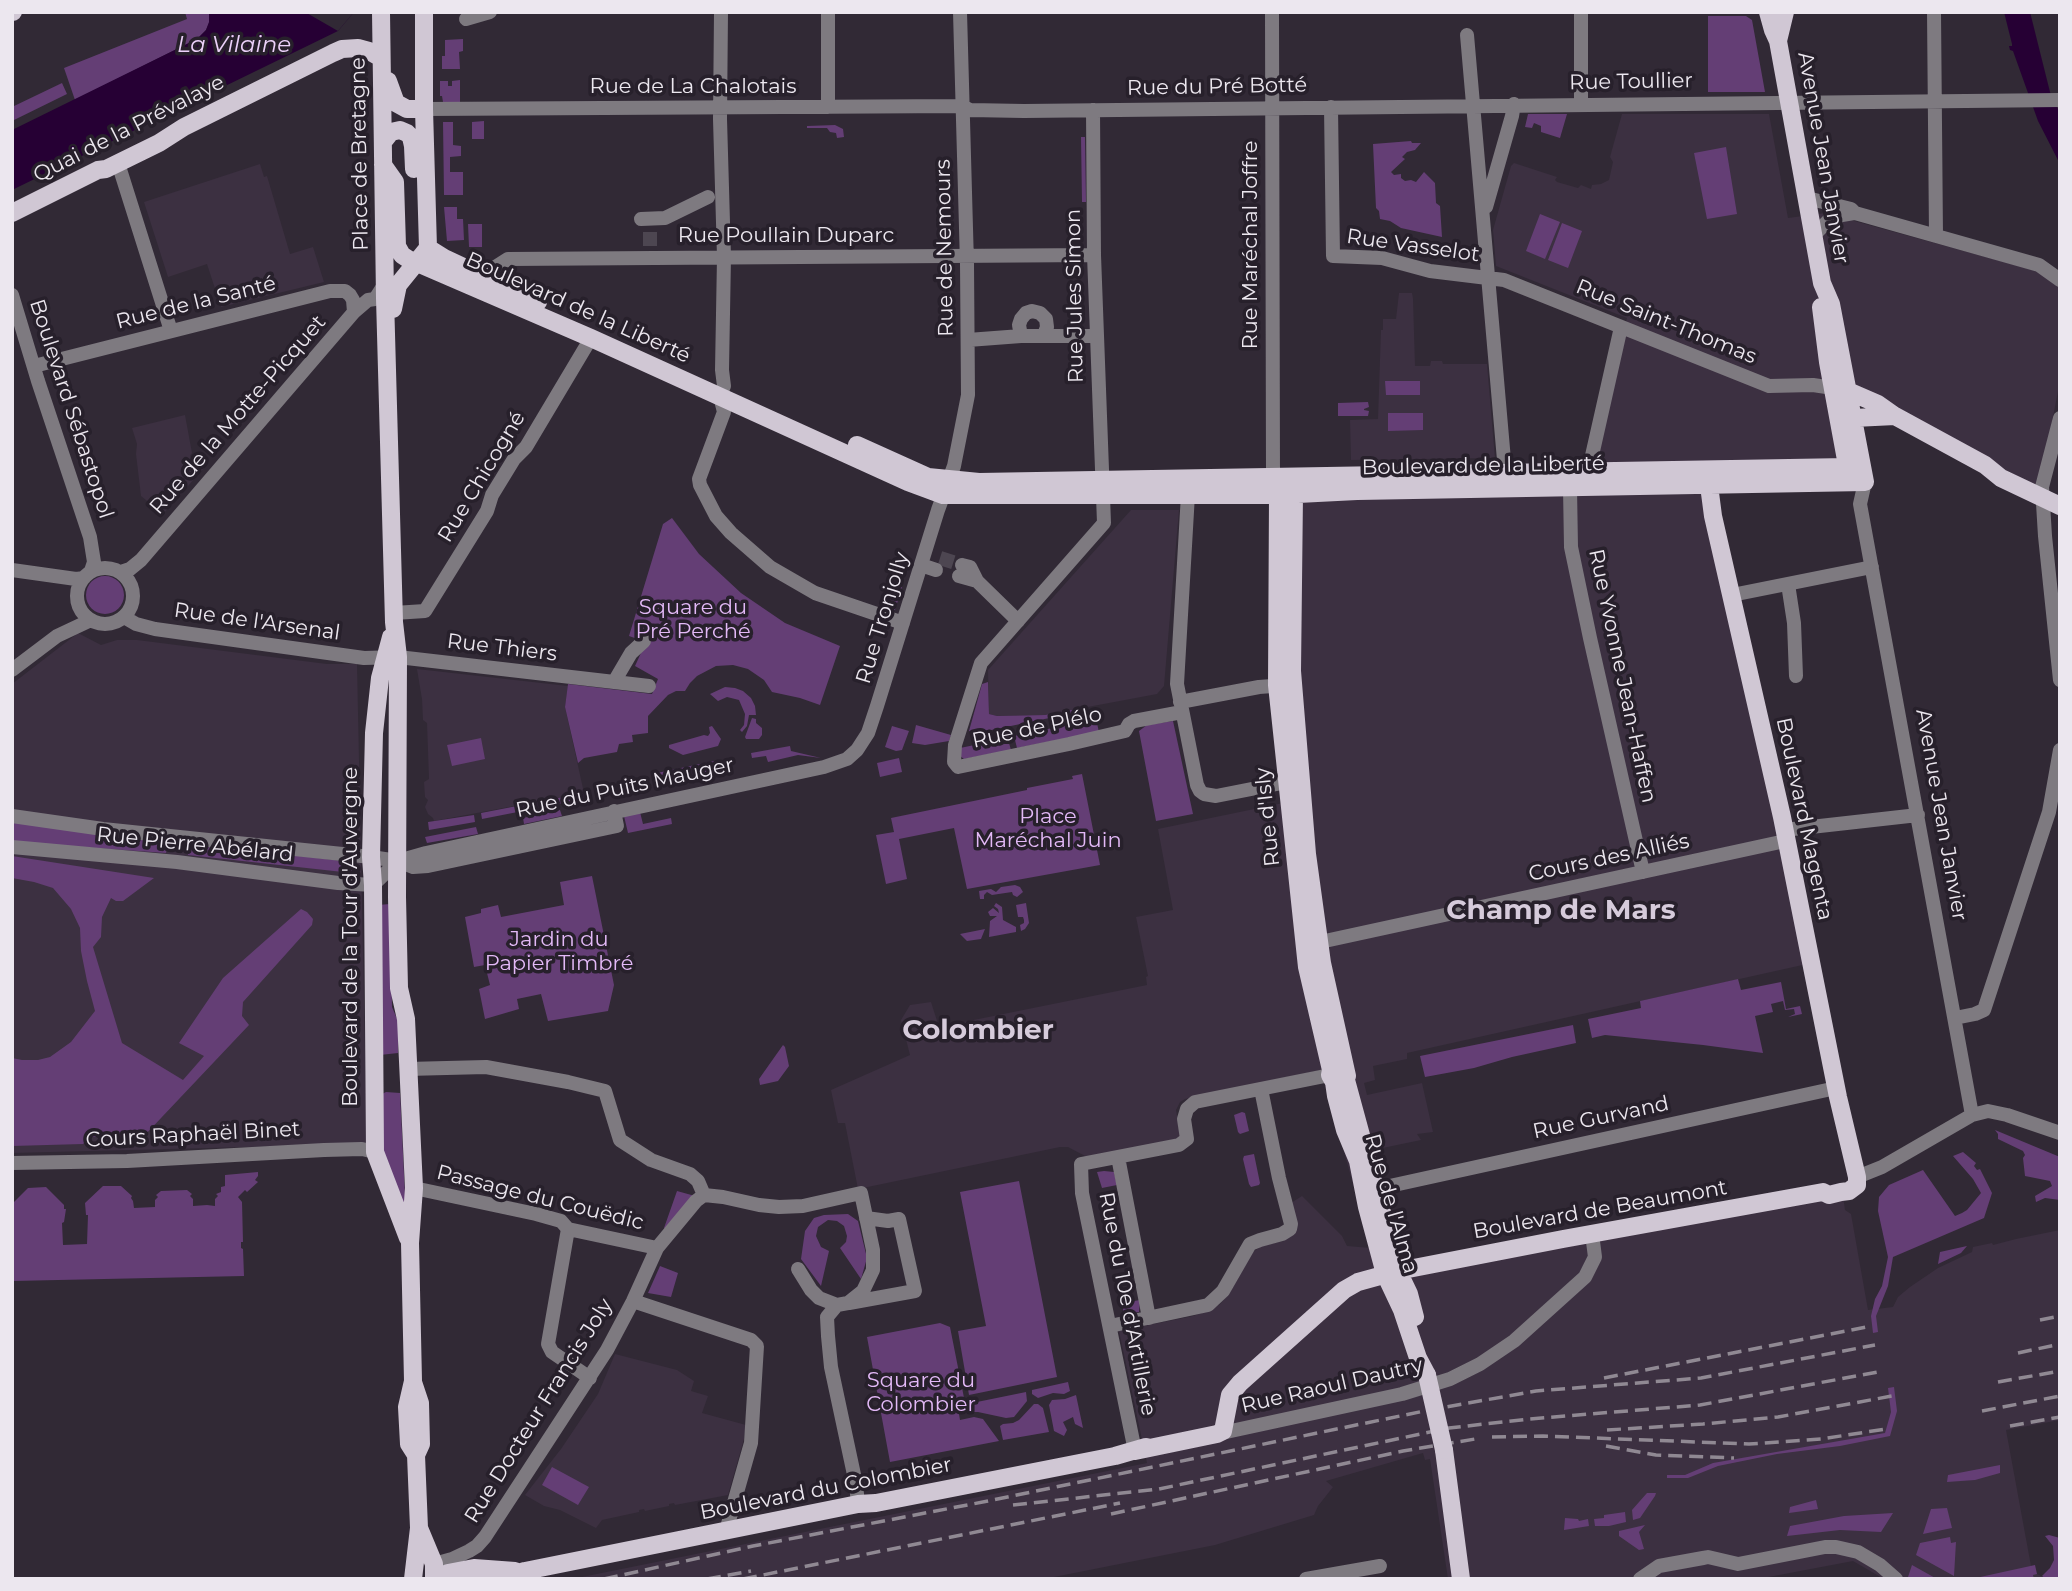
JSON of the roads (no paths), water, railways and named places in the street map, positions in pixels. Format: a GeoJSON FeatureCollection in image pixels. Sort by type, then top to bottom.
{"type":"FeatureCollection","features":[{"type":"Feature","properties":{"kind":"main road","name":"Avenue Jean Janvier"},"geometry":{"type":"LineString","coordinates":[[1768,12],[1778,41],[1790,102],[1822,283],[1823,326],[1854,478]]}},
{"type":"Feature","properties":{"kind":"main road","name":"Avenue Jean Janvier"},"geometry":{"type":"LineString","coordinates":[[1778,41],[1784,12]]}},
{"type":"Feature","properties":{"kind":"main road"},"geometry":{"type":"LineString","coordinates":[[383,165],[395,182],[398,250],[416,262],[428,241],[424,17]]}},
{"type":"Feature","properties":{"kind":"main road","name":"Place de Bretagne"},"geometry":{"type":"LineString","coordinates":[[381,18],[384,285]]}},
{"type":"Feature","properties":{"kind":"main road","name":"Quai de la Prévalaye"},"geometry":{"type":"LineString","coordinates":[[12,213],[159,143],[184,127],[333,53],[347,48],[358,48],[382,58]]}},
{"type":"Feature","properties":{"kind":"main road"},"geometry":{"type":"LineString","coordinates":[[382,58],[396,103],[407,109],[424,109]]}},
{"type":"Feature","properties":{"kind":"main road"},"geometry":{"type":"LineString","coordinates":[[383,142],[391,132],[400,130],[411,137],[415,218],[428,241]]}},
{"type":"Feature","properties":{"kind":"main road","name":"Boulevard de la Liberté"},"geometry":{"type":"LineString","coordinates":[[428,241],[438,255],[722,391]]}},
{"type":"Feature","properties":{"kind":"main road","name":"Boulevard de la Liberté"},"geometry":{"type":"LineString","coordinates":[[416,262],[591,338],[928,477],[945,487],[979,482],[1188,494],[1282,489],[1374,476],[1506,481],[1570,488],[1590,479]]}},
{"type":"Feature","properties":{"kind":"main road","name":"Boulevard de la Tour d'Auvergne"},"geometry":{"type":"LineString","coordinates":[[387,343],[396,289],[416,262]]}},
{"type":"Feature","properties":{"kind":"main road","name":"Boulevard de la Tour d'Auvergne"},"geometry":{"type":"LineString","coordinates":[[384,285],[394,620],[392,657],[399,988],[406,1019],[414,1188],[410,1243],[413,1381],[407,1407],[409,1444],[416,1455],[419,1528],[413,1579]]}},
{"type":"Feature","properties":{"kind":"main road","name":"Avenue Jean Janvier"},"geometry":{"type":"LineString","coordinates":[[1839,394],[1854,418],[1854,478]]}},
{"type":"Feature","properties":{"kind":"main road"},"geometry":{"type":"LineString","coordinates":[[1839,394],[1878,404],[1984,465],[2001,478],[2051,497]]}},
{"type":"Feature","properties":{"kind":"main road"},"geometry":{"type":"LineString","coordinates":[[1854,418],[1895,416]]}},
{"type":"Feature","properties":{"kind":"main road","name":"Boulevard de la Liberté"},"geometry":{"type":"LineString","coordinates":[[1102,488],[1357,491],[1506,481],[1590,479],[1656,485],[1708,477],[1854,478]]}},
{"type":"Feature","properties":{"kind":"main road","name":"Boulevard Magenta"},"geometry":{"type":"LineString","coordinates":[[1708,477],[1713,516],[1857,1177]]}},
{"type":"Feature","properties":{"kind":"main road","name":"Rue d'Isly"},"geometry":{"type":"LineString","coordinates":[[1282,489],[1287,782],[1309,944]]}},
{"type":"Feature","properties":{"kind":"main road","name":"Boulevard de la Tour d'Auvergne"},"geometry":{"type":"LineString","coordinates":[[392,657],[380,678],[374,733],[371,857],[375,1152],[410,1243]]}},
{"type":"Feature","properties":{"kind":"main road","name":"Rue d'Isly"},"geometry":{"type":"LineString","coordinates":[[1285,685],[1309,880],[1309,944]]}},
{"type":"Feature","properties":{"kind":"main road","name":"Rue de l'Alma"},"geometry":{"type":"LineString","coordinates":[[1309,944],[1307,967],[1337,1075],[1376,1189],[1392,1272]]}},
{"type":"Feature","properties":{"kind":"main road","name":"Rue de l'Alma"},"geometry":{"type":"LineString","coordinates":[[1337,1075],[1336,1096],[1345,1130],[1358,1161],[1367,1207],[1392,1272],[1409,1294],[1422,1340],[1444,1450],[1461,1579]]}},
{"type":"Feature","properties":{"kind":"main road","name":"Boulevard de Beaumont"},"geometry":{"type":"LineString","coordinates":[[1392,1272],[1823,1192],[1829,1195],[1845,1192],[1855,1187],[1857,1177]]}},
{"type":"Feature","properties":{"kind":"main road"},"geometry":{"type":"LineString","coordinates":[[1221,1427],[1230,1395],[1240,1383],[1351,1285],[1392,1272]]}},
{"type":"Feature","properties":{"kind":"main road","name":"Boulevard du Colombier"},"geometry":{"type":"LineString","coordinates":[[434,1574],[440,1576],[474,1568],[495,1574],[525,1571],[1115,1456],[1177,1435],[1208,1427],[1221,1427]]}},
{"type":"Feature","properties":{"kind":"main road","name":"Boulevard de la Tour d'Auvergne"},"geometry":{"type":"LineString","coordinates":[[419,1528],[434,1574]]}},
{"type":"Feature","properties":{"kind":"street"},"geometry":{"type":"LineString","coordinates":[[466,19],[490,12]]}},
{"type":"Feature","properties":{"kind":"street"},"geometry":{"type":"LineString","coordinates":[[720,12],[724,412],[699,478],[704,495],[716,516],[770,568],[816,593],[903,623]]}},
{"type":"Feature","properties":{"kind":"street"},"geometry":{"type":"LineString","coordinates":[[828,12],[828,107]]}},
{"type":"Feature","properties":{"kind":"street","name":"Rue de Nemours"},"geometry":{"type":"LineString","coordinates":[[945,487],[954,466],[968,395],[960,12]]}},
{"type":"Feature","properties":{"kind":"street","name":"Rue Maréchal Joffre"},"geometry":{"type":"LineString","coordinates":[[1272,12],[1282,489]]}},
{"type":"Feature","properties":{"kind":"street"},"geometry":{"type":"LineString","coordinates":[[1581,12],[1581,104]]}},
{"type":"Feature","properties":{"kind":"street"},"geometry":{"type":"LineString","coordinates":[[1934,12],[1936,236]]}},
{"type":"Feature","properties":{"kind":"street"},"geometry":{"type":"LineString","coordinates":[[1467,34],[1506,481]]}},
{"type":"Feature","properties":{"kind":"street","name":"Rue Toullier"},"geometry":{"type":"LineString","coordinates":[[1472,105],[2057,100]]}},
{"type":"Feature","properties":{"kind":"street"},"geometry":{"type":"LineString","coordinates":[[1484,215],[1513,116],[1514,104]]}},
{"type":"Feature","properties":{"kind":"street","name":"Rue du Pré Botté"},"geometry":{"type":"LineString","coordinates":[[962,106],[977,111],[1472,105]]}},
{"type":"Feature","properties":{"kind":"street","name":"Rue de La Chalotais"},"geometry":{"type":"LineString","coordinates":[[424,109],[962,106]]}},
{"type":"Feature","properties":{"kind":"street","name":"Rue Vasselot"},"geometry":{"type":"LineString","coordinates":[[1331,107],[1333,256],[1382,258],[1430,271],[1488,278]]}},
{"type":"Feature","properties":{"kind":"street","name":"Rue Jules Simon"},"geometry":{"type":"LineString","coordinates":[[958,766],[954,762],[955,745],[981,663],[1104,523],[1094,255],[1093,110]]}},
{"type":"Feature","properties":{"kind":"street"},"geometry":{"type":"LineString","coordinates":[[118,163],[171,331]]}},
{"type":"Feature","properties":{"kind":"street"},"geometry":{"type":"LineString","coordinates":[[647,222],[665,218],[708,197]]}},
{"type":"Feature","properties":{"kind":"street"},"geometry":{"type":"LineString","coordinates":[[1807,198],[2039,265],[2060,280]]}},
{"type":"Feature","properties":{"kind":"street"},"geometry":{"type":"LineString","coordinates":[[1814,235],[1830,219],[1855,213]]}},
{"type":"Feature","properties":{"kind":"street","name":"Rue Poullain Duparc"},"geometry":{"type":"LineString","coordinates":[[483,275],[508,258],[650,252],[724,257],[1094,255]]}},
{"type":"Feature","properties":{"kind":"street","name":"Rue Saint-Thomas"},"geometry":{"type":"LineString","coordinates":[[1488,278],[1504,280],[1769,386],[1813,385],[1839,394]]}},
{"type":"Feature","properties":{"kind":"street","name":"Rue de la Motte-Picquet"},"geometry":{"type":"LineString","coordinates":[[116,570],[130,569],[141,560],[354,312],[368,300],[375,299],[384,285]]}},
{"type":"Feature","properties":{"kind":"street","name":"Rue de la Santé"},"geometry":{"type":"LineString","coordinates":[[34,366],[337,290],[347,292],[354,300],[354,312]]}},
{"type":"Feature","properties":{"kind":"street","name":"Boulevard Sébastopol"},"geometry":{"type":"LineString","coordinates":[[12,295],[90,537],[94,562],[87,574]]}},
{"type":"Feature","properties":{"kind":"street"},"geometry":{"type":"LineString","coordinates":[[1021,336],[1021,319],[1026,313],[1032,312],[1040,313],[1046,319],[1044,335]]}},
{"type":"Feature","properties":{"kind":"street"},"geometry":{"type":"LineString","coordinates":[[1590,479],[1591,460],[1621,327]]}},
{"type":"Feature","properties":{"kind":"street"},"geometry":{"type":"LineString","coordinates":[[968,340],[1044,335],[1097,336]]}},
{"type":"Feature","properties":{"kind":"street","name":"Rue Chicogné"},"geometry":{"type":"LineString","coordinates":[[394,620],[425,611],[487,511],[492,495],[514,459],[526,447],[591,338]]}},
{"type":"Feature","properties":{"kind":"street"},"geometry":{"type":"LineString","coordinates":[[2060,418],[2045,536],[2060,680]]}},
{"type":"Feature","properties":{"kind":"street","name":"Avenue Jean Janvier"},"geometry":{"type":"LineString","coordinates":[[1854,478],[1972,1115]]}},
{"type":"Feature","properties":{"kind":"street","name":"Rue Tronjolly"},"geometry":{"type":"LineString","coordinates":[[858,750],[877,706],[945,487]]}},
{"type":"Feature","properties":{"kind":"street","name":"Rue Yvonne Jean-Haffen"},"geometry":{"type":"LineString","coordinates":[[1570,488],[1571,547],[1643,872]]}},
{"type":"Feature","properties":{"kind":"street"},"geometry":{"type":"LineString","coordinates":[[1188,494],[1177,684],[1197,785],[1204,794],[1216,796],[1287,782]]}},
{"type":"Feature","properties":{"kind":"street","name":"Boulevard Sébastopol"},"geometry":{"type":"LineString","coordinates":[[90,537],[103,559],[116,570]]}},
{"type":"Feature","properties":{"kind":"street"},"geometry":{"type":"LineString","coordinates":[[923,559],[938,564]]}},
{"type":"Feature","properties":{"kind":"street"},"geometry":{"type":"LineString","coordinates":[[960,571],[970,567],[976,581],[1018,621]]}},
{"type":"Feature","properties":{"kind":"street"},"geometry":{"type":"LineString","coordinates":[[1732,595],[1872,567]]}},
{"type":"Feature","properties":{"kind":"street"},"geometry":{"type":"LineString","coordinates":[[97,569],[116,570],[131,583],[134,597],[124,617],[106,624],[91,620],[81,610],[78,600],[61,587],[18,572],[76,579],[97,569]]}},
{"type":"Feature","properties":{"kind":"street"},"geometry":{"type":"LineString","coordinates":[[57,636],[75,612],[80,583],[87,574]]}},
{"type":"Feature","properties":{"kind":"street"},"geometry":{"type":"LineString","coordinates":[[1788,584],[1794,623],[1796,676]]}},
{"type":"Feature","properties":{"kind":"street","name":"Rue de l'Arsenal"},"geometry":{"type":"LineString","coordinates":[[124,617],[136,624],[155,629],[364,658],[392,657]]}},
{"type":"Feature","properties":{"kind":"street"},"geometry":{"type":"LineString","coordinates":[[12,670],[57,636],[91,620]]}},
{"type":"Feature","properties":{"kind":"street"},"geometry":{"type":"LineString","coordinates":[[614,682],[631,653],[644,641]]}},
{"type":"Feature","properties":{"kind":"street","name":"Rue Thiers"},"geometry":{"type":"LineString","coordinates":[[392,657],[649,687]]}},
{"type":"Feature","properties":{"kind":"street"},"geometry":{"type":"LineString","coordinates":[[1181,707],[1285,685]]}},
{"type":"Feature","properties":{"kind":"street","name":"Rue de Plélo"},"geometry":{"type":"LineString","coordinates":[[958,766],[1125,731],[1134,721],[1181,707]]}},
{"type":"Feature","properties":{"kind":"street","name":"Rue du Puits Mauger"},"geometry":{"type":"LineString","coordinates":[[371,857],[398,861],[413,867],[428,866],[615,818],[648,804],[824,767],[847,759],[858,750]]}},
{"type":"Feature","properties":{"kind":"street"},"geometry":{"type":"LineString","coordinates":[[1955,1018],[1984,1010],[2049,812],[2060,750]]}},
{"type":"Feature","properties":{"kind":"street","name":"Cours des Alliés"},"geometry":{"type":"LineString","coordinates":[[1309,944],[1643,872],[1784,836],[1918,815]]}},
{"type":"Feature","properties":{"kind":"street","name":"Rue Pierre Abélard"},"geometry":{"type":"LineString","coordinates":[[12,816],[103,829],[371,857]]}},
{"type":"Feature","properties":{"kind":"street"},"geometry":{"type":"LineString","coordinates":[[177,862],[180,835]]}},
{"type":"Feature","properties":{"kind":"street","name":"Rue Pierre Abélard"},"geometry":{"type":"LineString","coordinates":[[12,847],[177,862],[338,883],[373,884]]}},
{"type":"Feature","properties":{"kind":"street"},"geometry":{"type":"LineString","coordinates":[[373,884],[398,861]]}},
{"type":"Feature","properties":{"kind":"street"},"geometry":{"type":"LineString","coordinates":[[407,1069],[486,1067],[605,1091],[620,1140],[651,1160],[690,1174],[698,1181],[704,1195],[779,1207],[803,1206],[861,1193],[873,1250],[873,1270],[863,1290],[827,1317],[831,1367],[858,1504]]}},
{"type":"Feature","properties":{"kind":"street"},"geometry":{"type":"LineString","coordinates":[[1149,1318],[1118,1157],[1179,1145],[1187,1139],[1184,1119],[1187,1109],[1195,1102],[1337,1075]]}},
{"type":"Feature","properties":{"kind":"street","name":"Rue Gurvand"},"geometry":{"type":"LineString","coordinates":[[1376,1189],[1836,1088]]}},
{"type":"Feature","properties":{"kind":"street"},"geometry":{"type":"LineString","coordinates":[[1110,1326],[1211,1304],[1223,1291],[1250,1244],[1290,1229],[1261,1089]]}},
{"type":"Feature","properties":{"kind":"street"},"geometry":{"type":"LineString","coordinates":[[1857,1177],[1882,1167],[1972,1115],[1988,1111],[2060,1133]]}},
{"type":"Feature","properties":{"kind":"street","name":"Cours Raphaël Binet"},"geometry":{"type":"LineString","coordinates":[[12,1163],[127,1161],[324,1150],[362,1149],[375,1152]]}},
{"type":"Feature","properties":{"kind":"street","name":"Rue du 10e d'Artillerie"},"geometry":{"type":"LineString","coordinates":[[1118,1157],[1081,1164],[1082,1193],[1135,1451]]}},
{"type":"Feature","properties":{"kind":"street","name":"Passage du Couëdic"},"geometry":{"type":"LineString","coordinates":[[414,1188],[561,1221],[568,1229],[657,1248]]}},
{"type":"Feature","properties":{"kind":"street","name":"Rue Docteur Francis Joly"},"geometry":{"type":"LineString","coordinates":[[434,1574],[477,1546],[485,1537],[607,1350],[657,1248],[704,1195]]}},
{"type":"Feature","properties":{"kind":"street"},"geometry":{"type":"LineString","coordinates":[[798,1269],[819,1298],[842,1304],[915,1291],[893,1220],[866,1218]]}},
{"type":"Feature","properties":{"kind":"street"},"geometry":{"type":"LineString","coordinates":[[568,1229],[548,1344],[552,1352],[590,1378]]}},
{"type":"Feature","properties":{"kind":"street","name":"Rue Raoul Dautry"},"geometry":{"type":"LineString","coordinates":[[1221,1427],[1265,1424],[1402,1394],[1450,1379],[1480,1364],[1521,1335],[1585,1277],[1595,1256],[1592,1234]]}},
{"type":"Feature","properties":{"kind":"street"},"geometry":{"type":"LineString","coordinates":[[633,1301],[751,1340],[757,1346],[751,1443],[726,1531]]}},
{"type":"Feature","properties":{"kind":"street","name":"Rue Docteur Francis Joly"},"geometry":{"type":"LineString","coordinates":[[477,1546],[479,1560],[495,1574]]}},
{"type":"Feature","properties":{"kind":"street"},"geometry":{"type":"LineString","coordinates":[[1640,1579],[1660,1566],[1708,1557],[1738,1564],[1825,1547],[1858,1552],[1869,1557],[1896,1579]]}},
{"type":"Feature","properties":{"kind":"street"},"geometry":{"type":"LineString","coordinates":[[1306,1579],[1380,1566]]}},
{"type":"Feature","properties":{"kind":"water","name":"La Vilaine"},"geometry":{"type":"Polygon","coordinates":[[[209,12],[354,12],[338,31],[12,190],[12,130],[197,39],[206,30],[209,12]]]}},
{"type":"Feature","properties":{"kind":"water"},"geometry":{"type":"Polygon","coordinates":[[[2004,12],[2030,12],[2050,92],[2060,109],[2060,164],[2038,121],[2013,51],[2010,50],[2009,46],[2012,44],[2004,12]]]}},
{"type":"Feature","properties":{"kind":"tunnel"},"geometry":{"type":"LineString","coordinates":[[650,229],[650,246]]}},
{"type":"Feature","properties":{"kind":"tunnel"},"geometry":{"type":"LineString","coordinates":[[940,558],[962,565]]}},
{"type":"Feature","properties":{"kind":"railway"},"geometry":{"type":"LineString","coordinates":[[2040,1320],[2060,1316]]}},
{"type":"Feature","properties":{"kind":"railway"},"geometry":{"type":"LineString","coordinates":[[1604,1378],[1872,1326]]}},
{"type":"Feature","properties":{"kind":"railway"},"geometry":{"type":"LineString","coordinates":[[2018,1353],[2060,1344]]}},
{"type":"Feature","properties":{"kind":"railway"},"geometry":{"type":"LineString","coordinates":[[604,1579],[753,1546],[988,1501],[1429,1410],[1536,1391],[1701,1378],[1875,1345]]}},
{"type":"Feature","properties":{"kind":"railway"},"geometry":{"type":"LineString","coordinates":[[1013,1505],[1159,1489],[1449,1428],[1700,1405],[1883,1371]]}},
{"type":"Feature","properties":{"kind":"railway"},"geometry":{"type":"LineString","coordinates":[[1998,1382],[2060,1371]]}},
{"type":"Feature","properties":{"kind":"railway"},"geometry":{"type":"LineString","coordinates":[[1607,1430],[1778,1417],[1892,1396]]}},
{"type":"Feature","properties":{"kind":"railway"},"geometry":{"type":"LineString","coordinates":[[1982,1411],[2060,1396]]}},
{"type":"Feature","properties":{"kind":"railway"},"geometry":{"type":"LineString","coordinates":[[2010,1426],[2060,1417]]}},
{"type":"Feature","properties":{"kind":"railway"},"geometry":{"type":"LineString","coordinates":[[1492,1437],[1543,1436],[1749,1444],[1821,1439],[1886,1429]]}},
{"type":"Feature","properties":{"kind":"railway"},"geometry":{"type":"LineString","coordinates":[[1111,1514],[1403,1451],[1481,1438]]}},
{"type":"Feature","properties":{"kind":"railway"},"geometry":{"type":"LineString","coordinates":[[1606,1446],[1656,1455],[1734,1458]]}},
{"type":"Feature","properties":{"kind":"railway"},"geometry":{"type":"LineString","coordinates":[[743,1579],[1120,1503]]}},
{"type":"Feature","properties":{"kind":"railway"},"geometry":{"type":"LineString","coordinates":[[707,1579],[751,1571]]}},
{"type":"Feature","properties":{"kind":"district","name":"Champ de Mars"},"geometry":{"type":"Point","coordinates":[1561,911]}},
{"type":"Feature","properties":{"kind":"district","name":"Colombier"},"geometry":{"type":"Point","coordinates":[978,1031]}},
{"type":"Feature","properties":{"kind":"park label","name":"Square du Pré Perché"},"geometry":{"type":"Point","coordinates":[693,620]}},
{"type":"Feature","properties":{"kind":"park label","name":"Place Maréchal Juin"},"geometry":{"type":"Point","coordinates":[1048,829]}},
{"type":"Feature","properties":{"kind":"park label","name":"Jardin du Papier Timbré"},"geometry":{"type":"Point","coordinates":[559,952]}},
{"type":"Feature","properties":{"kind":"park label","name":"Square du Colombier"},"geometry":{"type":"Point","coordinates":[921,1393]}}]}
